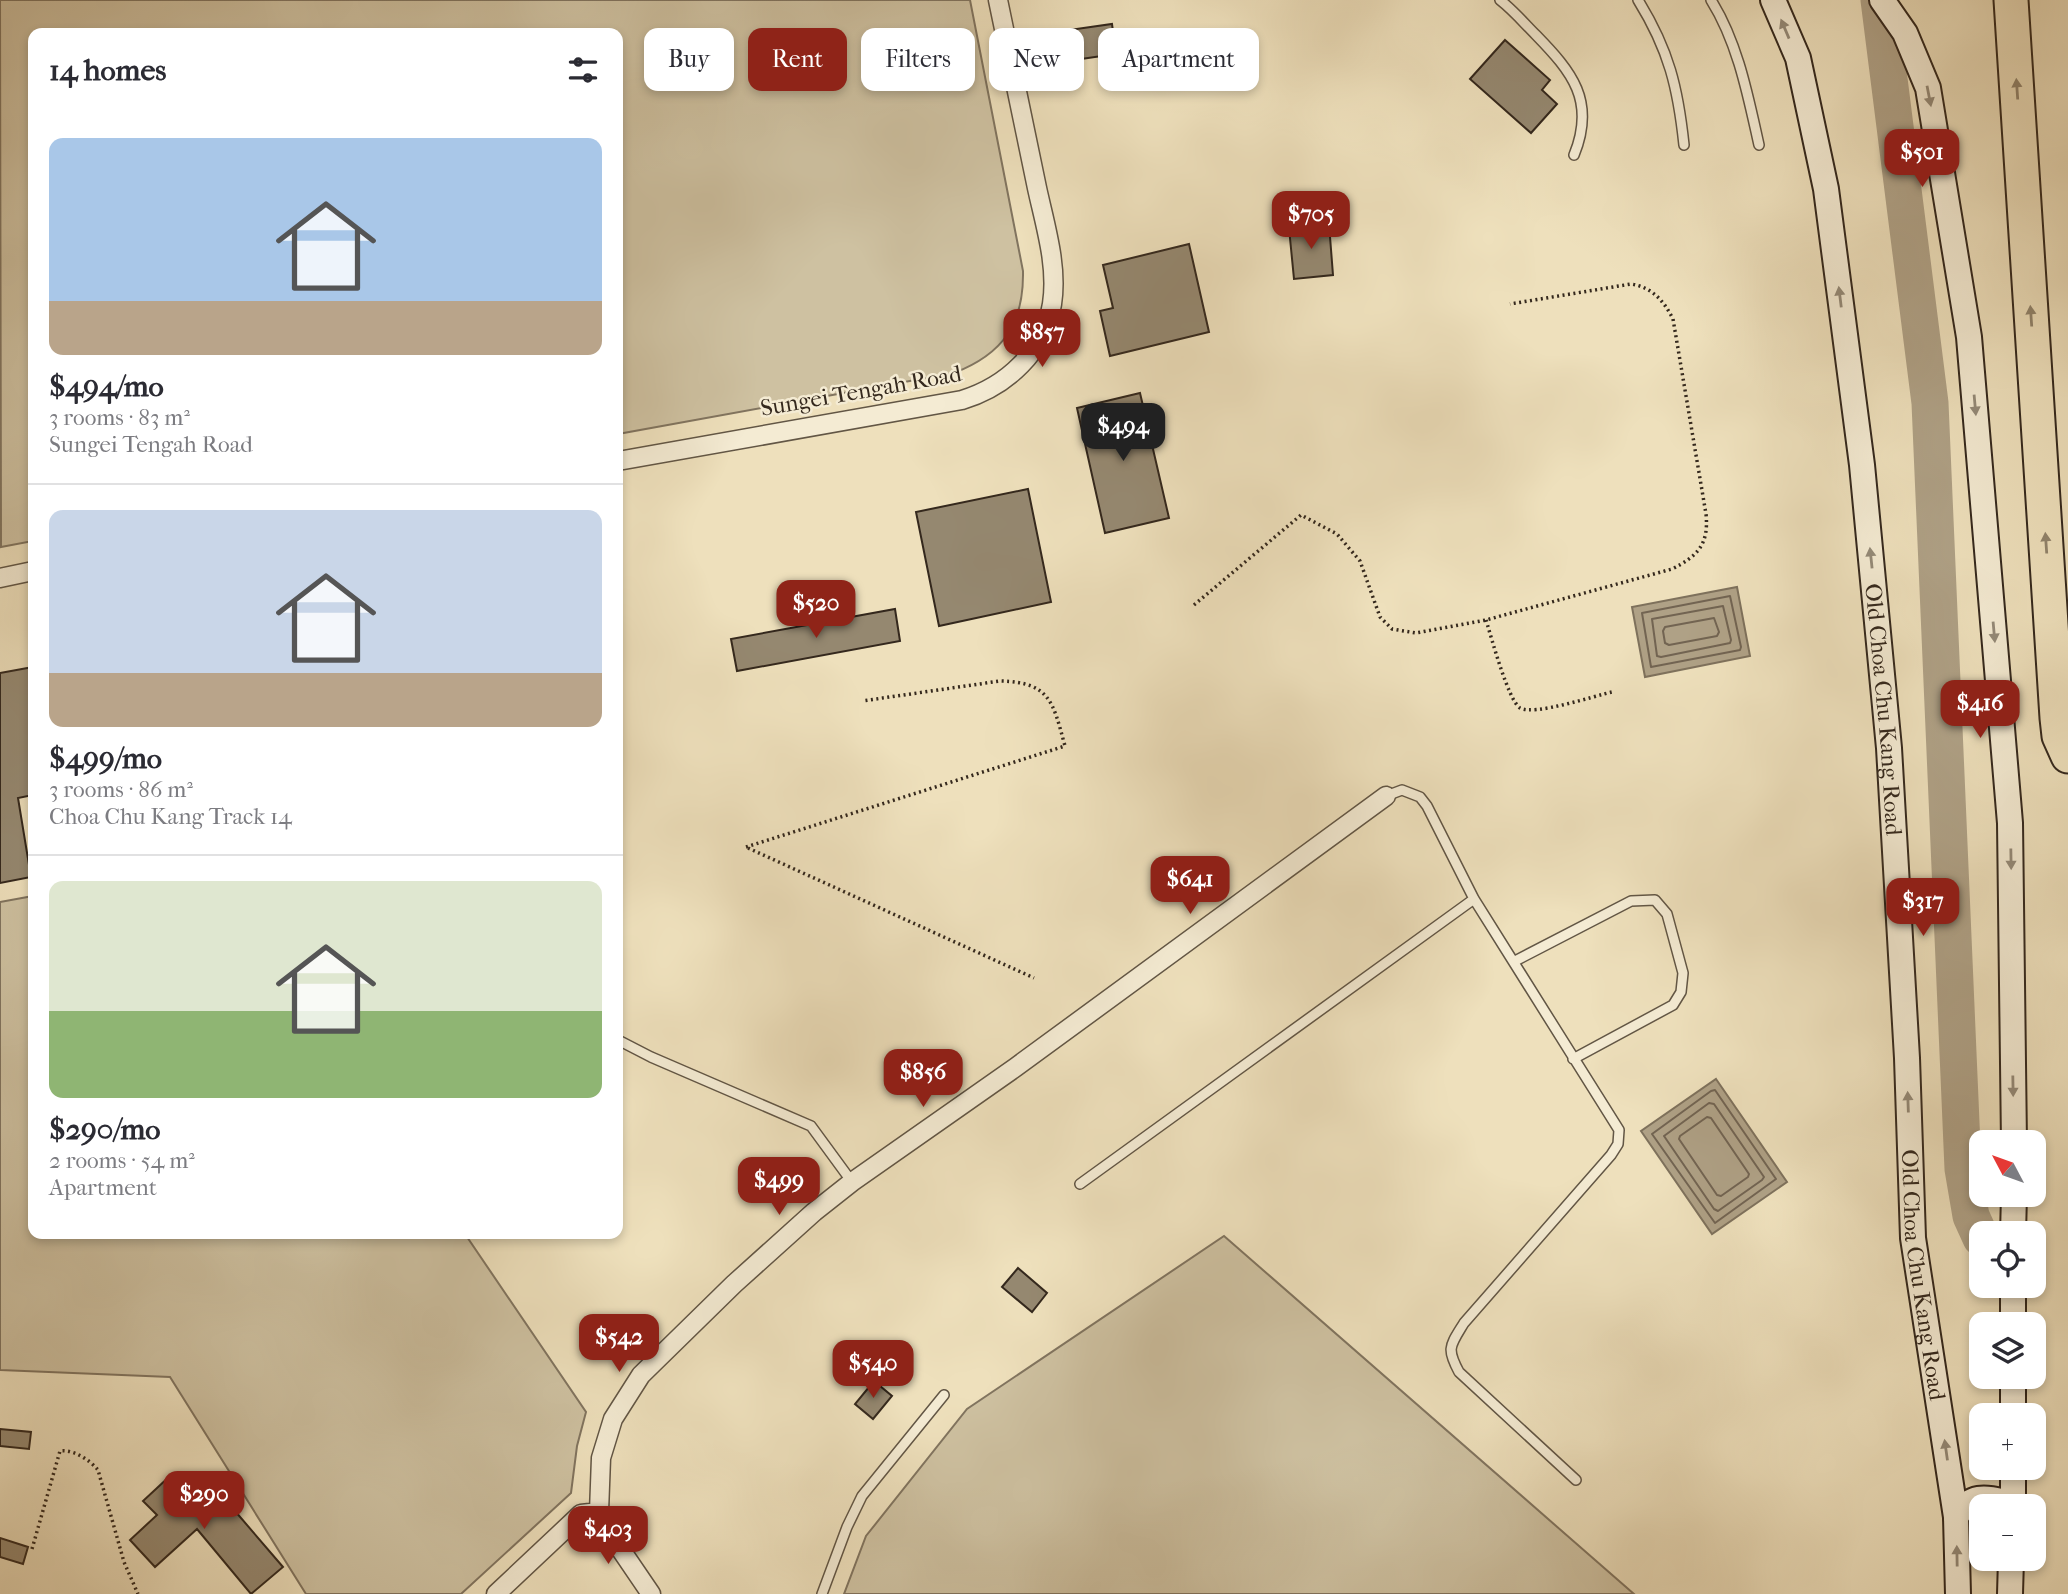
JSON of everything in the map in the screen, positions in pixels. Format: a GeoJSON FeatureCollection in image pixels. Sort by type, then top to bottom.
{"type":"FeatureCollection","features":[{"type":"Feature","properties":{"kind":"highway"},"geometry":{"type":"LineString","coordinates":[[2011,0],[2057,719],[2059,736],[2068,756]]}},
{"type":"Feature","properties":{"kind":"main road","name":"Old Choa Chu Kang Road"},"geometry":{"type":"LineString","coordinates":[[1773,0],[1798,58],[1826,189],[1862,465],[1889,748],[1907,1058],[1913,1238],[1956,1517],[1958,1594]]}},
{"type":"Feature","properties":{"kind":"main road"},"geometry":{"type":"LineString","coordinates":[[1882,0],[1905,33],[1928,88],[1969,337],[2010,823],[2014,1130]]}},
{"type":"Feature","properties":{"kind":"main road"},"geometry":{"type":"LineString","coordinates":[[1956,1517],[1969,1503]]}},
{"type":"Feature","properties":{"kind":"main road"},"geometry":{"type":"LineString","coordinates":[[2010,1594],[2011,1571]]}},
{"type":"Feature","properties":{"kind":"street","name":"Sungei Tengah Road"},"geometry":{"type":"LineString","coordinates":[[623,460],[962,400],[1003,382],[1019,367],[1046,324],[1052,304],[1054,281],[998,0]]}},
{"type":"Feature","properties":{"kind":"street"},"geometry":{"type":"LineString","coordinates":[[0,578],[28,572]]}},
{"type":"Feature","properties":{"kind":"street"},"geometry":{"type":"LineString","coordinates":[[651,1594],[619,1547],[607,1520],[599,1512],[601,1458],[613,1419],[641,1375],[734,1284],[814,1212],[852,1182],[1016,1067],[1386,796]]}},
{"type":"Feature","properties":{"kind":"street"},"geometry":{"type":"LineString","coordinates":[[496,1594],[581,1514],[599,1512]]}},
{"type":"Feature","properties":{"kind":"lane"},"geometry":{"type":"LineString","coordinates":[[1500,0],[1561,61],[1576,85],[1583,133],[1574,155]]}},
{"type":"Feature","properties":{"kind":"lane"},"geometry":{"type":"LineString","coordinates":[[1638,0],[1652,23],[1677,86],[1684,145]]}},
{"type":"Feature","properties":{"kind":"lane"},"geometry":{"type":"LineString","coordinates":[[1711,0],[1730,40],[1745,82],[1759,145]]}},
{"type":"Feature","properties":{"kind":"lane"},"geometry":{"type":"LineString","coordinates":[[1386,796],[1402,790],[1419,797],[1427,806],[1474,899],[1619,1130],[1618,1144],[1611,1155],[1464,1323],[1452,1342],[1450,1356],[1459,1372],[1576,1480]]}},
{"type":"Feature","properties":{"kind":"lane"},"geometry":{"type":"LineString","coordinates":[[1080,1184],[1474,899]]}},
{"type":"Feature","properties":{"kind":"lane"},"geometry":{"type":"LineString","coordinates":[[1515,961],[1631,901],[1654,900],[1667,914],[1684,973],[1681,992],[1673,1005],[1573,1059]]}},
{"type":"Feature","properties":{"kind":"lane"},"geometry":{"type":"LineString","coordinates":[[623,1043],[811,1126],[852,1182]]}},
{"type":"Feature","properties":{"kind":"lane"},"geometry":{"type":"LineString","coordinates":[[821,1594],[862,1496],[944,1395]]}},
{"type":"Feature","properties":{"kind":"path"},"geometry":{"type":"LineString","coordinates":[[1194,606],[1301,514],[1337,534],[1360,561],[1380,617],[1392,629],[1416,633],[1486,620],[1672,569],[1689,561],[1708,531],[1673,319],[1667,307],[1642,286],[1631,284],[1510,304]]}},
{"type":"Feature","properties":{"kind":"path"},"geometry":{"type":"LineString","coordinates":[[1486,620],[1511,697],[1520,708],[1534,710],[1612,692]]}},
{"type":"Feature","properties":{"kind":"path"},"geometry":{"type":"LineString","coordinates":[[862,701],[1000,681],[1022,681],[1040,690],[1054,707],[1065,746],[746,847],[1034,978]]}},
{"type":"Feature","properties":{"kind":"path"},"geometry":{"type":"LineString","coordinates":[[33,1549],[60,1451],[68,1450],[93,1464],[98,1470],[124,1562],[138,1594]]}},
{"type":"Feature","properties":{"kind":"shaded area"},"geometry":{"type":"Polygon","coordinates":[[[0,0],[970,0],[1023,271],[1020,307],[1007,335],[986,356],[954,373],[623,433],[623,28],[28,28],[28,542],[1,547],[0,0]]]}},
{"type":"Feature","properties":{"kind":"shaded area"},"geometry":{"type":"Polygon","coordinates":[[[28,897],[28,1239],[468,1239],[586,1412],[577,1446],[571,1493],[461,1594],[306,1594],[170,1377],[0,1370],[0,902],[28,897]]]}},
{"type":"Feature","properties":{"kind":"shaded area"},"geometry":{"type":"Polygon","coordinates":[[[1224,1236],[1634,1594],[844,1594],[866,1536],[967,1409],[1224,1236]]]}},
{"type":"Feature","properties":{"kind":"water"},"geometry":{"type":"Polygon","coordinates":[[[1737,587],[1750,656],[1645,677],[1632,607],[1737,587]]]}},
{"type":"Feature","properties":{"kind":"water"},"geometry":{"type":"Polygon","coordinates":[[[1716,1079],[1787,1182],[1712,1234],[1641,1131],[1716,1079]]]}},
{"type":"Feature","properties":{"kind":"building"},"geometry":{"type":"Polygon","coordinates":[[[1112,24],[1113,28],[1098,28],[1098,57],[1084,59],[1084,28],[1112,24]]]}},
{"type":"Feature","properties":{"kind":"building"},"geometry":{"type":"Polygon","coordinates":[[[1505,40],[1550,80],[1542,90],[1557,104],[1531,133],[1470,79],[1505,40]]]}},
{"type":"Feature","properties":{"kind":"building"},"geometry":{"type":"Polygon","coordinates":[[[1329,224],[1333,275],[1294,279],[1289,228],[1329,224]]]}},
{"type":"Feature","properties":{"kind":"building"},"geometry":{"type":"Polygon","coordinates":[[[1189,244],[1209,332],[1110,356],[1100,311],[1113,308],[1103,265],[1189,244]]]}},
{"type":"Feature","properties":{"kind":"building"},"geometry":{"type":"Polygon","coordinates":[[[1140,393],[1169,518],[1105,533],[1077,408],[1140,393]]]}},
{"type":"Feature","properties":{"kind":"building"},"geometry":{"type":"Polygon","coordinates":[[[1028,489],[1051,602],[939,626],[916,512],[1028,489]]]}},
{"type":"Feature","properties":{"kind":"building"},"geometry":{"type":"Polygon","coordinates":[[[895,609],[900,641],[737,671],[731,639],[895,609]]]}},
{"type":"Feature","properties":{"kind":"building"},"geometry":{"type":"Polygon","coordinates":[[[28,668],[28,796],[18,798],[28,859],[28,878],[0,883],[0,673],[28,668]]]}},
{"type":"Feature","properties":{"kind":"building"},"geometry":{"type":"Polygon","coordinates":[[[1018,1268],[1047,1293],[1032,1312],[1002,1287],[1018,1268]]]}},
{"type":"Feature","properties":{"kind":"building"},"geometry":{"type":"Polygon","coordinates":[[[874,1381],[892,1396],[873,1419],[855,1404],[874,1381]]]}},
{"type":"Feature","properties":{"kind":"building"},"geometry":{"type":"Polygon","coordinates":[[[0,1429],[31,1432],[29,1449],[0,1446],[0,1429]]]}},
{"type":"Feature","properties":{"kind":"building"},"geometry":{"type":"Polygon","coordinates":[[[201,1475],[283,1567],[251,1594],[197,1529],[155,1567],[130,1540],[157,1515],[143,1501],[170,1476],[184,1491],[201,1475]]]}},
{"type":"Feature","properties":{"kind":"building"},"geometry":{"type":"Polygon","coordinates":[[[0,1538],[28,1547],[23,1564],[0,1557],[0,1538]]]}},
{"type":"Feature","properties":{"kind":"waterway"},"geometry":{"type":"LineString","coordinates":[[1879,0],[1930,403],[1963,1169],[1973,1221]]}}]}
